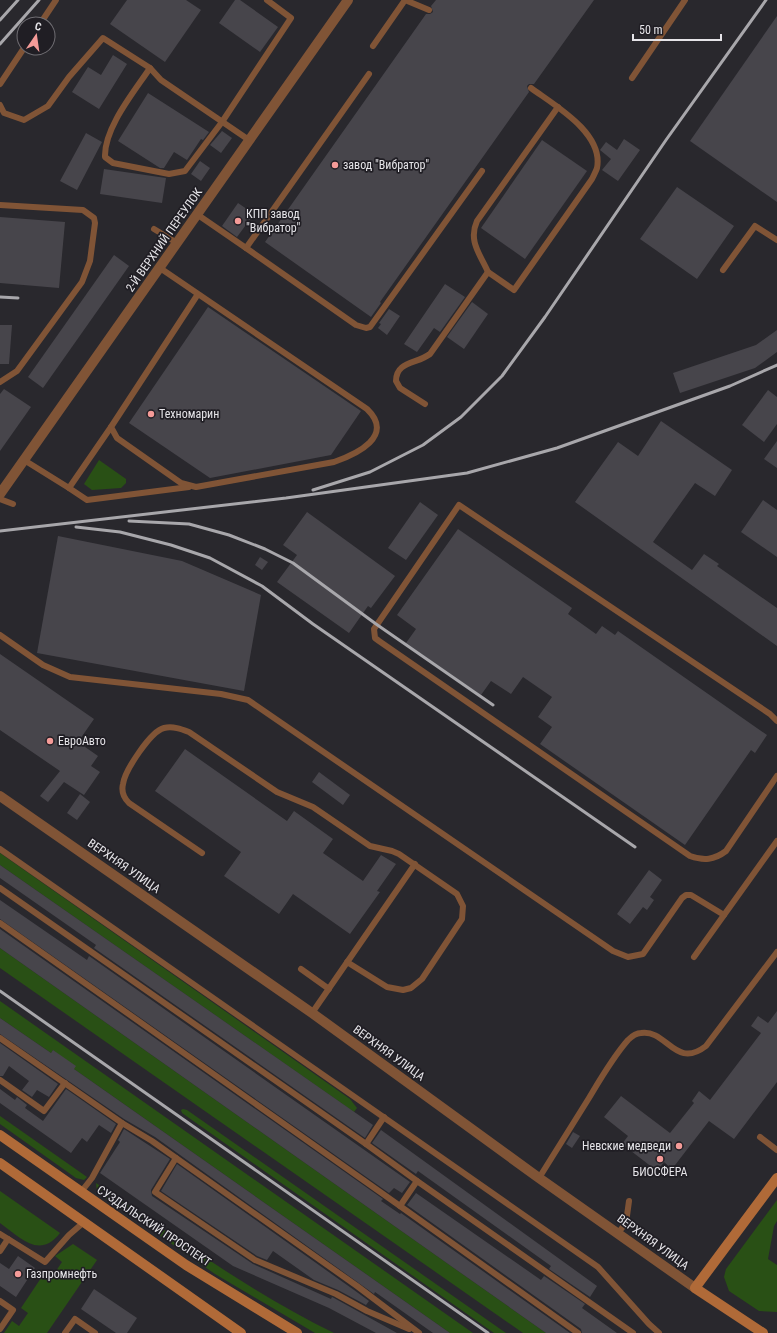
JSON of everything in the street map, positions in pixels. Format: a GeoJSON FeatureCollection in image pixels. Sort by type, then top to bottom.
{"type":"FeatureCollection","features":[{"type":"Feature","properties":{"kind":"main road","name":"СУЗДАЛЬСКИЙ ПРОСПЕКТ"},"geometry":{"type":"LineString","coordinates":[[0,1135],[186,1265],[293,1332]]}},
{"type":"Feature","properties":{"kind":"main road"},"geometry":{"type":"LineString","coordinates":[[0,1164],[241,1333]]}},
{"type":"Feature","properties":{"kind":"main road"},"geometry":{"type":"LineString","coordinates":[[695,1288],[777,1178]]}},
{"type":"Feature","properties":{"kind":"main road","name":"ВЕРХНЯЯ УЛИЦА"},"geometry":{"type":"LineString","coordinates":[[695,1288],[763,1333]]}},
{"type":"Feature","properties":{"kind":"street","name":"2-Й ВЕРХНИЙ ПЕРЕУЛОК"},"geometry":{"type":"LineString","coordinates":[[0,494],[348,0]]}},
{"type":"Feature","properties":{"kind":"street","name":"ВЕРХНЯЯ УЛИЦА"},"geometry":{"type":"LineString","coordinates":[[0,796],[312,1013],[539,1178],[695,1288]]}},
{"type":"Feature","properties":{"kind":"lane"},"geometry":{"type":"LineString","coordinates":[[45,16],[56,0]]}},
{"type":"Feature","properties":{"kind":"lane"},"geometry":{"type":"LineString","coordinates":[[150,68],[108,133],[105,146],[105,157],[113,163],[169,174],[185,170],[222,122],[291,18],[267,0]]}},
{"type":"Feature","properties":{"kind":"lane"},"geometry":{"type":"LineString","coordinates":[[373,46],[405,0],[429,10]]}},
{"type":"Feature","properties":{"kind":"lane"},"geometry":{"type":"LineString","coordinates":[[632,78],[685,0]]}},
{"type":"Feature","properties":{"kind":"lane"},"geometry":{"type":"LineString","coordinates":[[0,105],[4,112],[24,120],[48,106],[69,77],[103,38],[150,68],[162,80],[249,140]]}},
{"type":"Feature","properties":{"kind":"lane"},"geometry":{"type":"LineString","coordinates":[[0,84],[19,56]]}},
{"type":"Feature","properties":{"kind":"lane"},"geometry":{"type":"LineString","coordinates":[[246,248],[369,74]]}},
{"type":"Feature","properties":{"kind":"lane"},"geometry":{"type":"LineString","coordinates":[[531,88],[558,107],[587,131],[592,142],[597,167],[592,179],[514,290],[488,272],[474,243],[473,229],[477,221],[558,107]]}},
{"type":"Feature","properties":{"kind":"lane"},"geometry":{"type":"LineString","coordinates":[[198,215],[356,325],[366,328],[370,327],[482,171]]}},
{"type":"Feature","properties":{"kind":"lane"},"geometry":{"type":"LineString","coordinates":[[0,204],[83,210],[94,218],[94,223],[90,261],[82,282],[17,371],[0,382]]}},
{"type":"Feature","properties":{"kind":"lane"},"geometry":{"type":"LineString","coordinates":[[722,270],[755,226],[777,240]]}},
{"type":"Feature","properties":{"kind":"lane"},"geometry":{"type":"LineString","coordinates":[[154,229],[177,243]]}},
{"type":"Feature","properties":{"kind":"lane"},"geometry":{"type":"LineString","coordinates":[[111,427],[117,438],[181,483],[196,487],[334,462],[354,455],[369,445],[376,430],[376,422],[373,415],[367,409],[160,268]]}},
{"type":"Feature","properties":{"kind":"lane"},"geometry":{"type":"LineString","coordinates":[[425,404],[400,388],[396,381],[398,370],[403,365],[424,359],[430,354],[488,272]]}},
{"type":"Feature","properties":{"kind":"lane"},"geometry":{"type":"LineString","coordinates":[[69,488],[198,294]]}},
{"type":"Feature","properties":{"kind":"lane"},"geometry":{"type":"LineString","coordinates":[[24,460],[87,500],[191,486]]}},
{"type":"Feature","properties":{"kind":"lane"},"geometry":{"type":"LineString","coordinates":[[0,499],[13,504]]}},
{"type":"Feature","properties":{"kind":"lane"},"geometry":{"type":"LineString","coordinates":[[777,721],[763,710],[459,505],[374,629],[375,638],[379,641],[690,856],[700,860],[709,860],[718,857],[726,851],[777,776]]}},
{"type":"Feature","properties":{"kind":"lane"},"geometry":{"type":"LineString","coordinates":[[0,635],[43,665],[70,677],[221,694],[248,700],[613,951],[628,957],[643,954],[682,898],[686,895],[691,896],[724,915]]}},
{"type":"Feature","properties":{"kind":"lane"},"geometry":{"type":"LineString","coordinates":[[202,853],[129,803],[122,792],[122,785],[128,769],[153,735],[165,728],[181,729],[192,734],[277,792],[313,807],[370,846],[392,850],[451,889],[461,900],[463,906],[462,919],[422,979],[411,988],[395,989],[378,983],[347,962]]}},
{"type":"Feature","properties":{"kind":"lane"},"geometry":{"type":"LineString","coordinates":[[694,957],[777,841]]}},
{"type":"Feature","properties":{"kind":"lane"},"geometry":{"type":"LineString","coordinates":[[0,849],[598,1267],[649,1324],[659,1333]]}},
{"type":"Feature","properties":{"kind":"lane"},"geometry":{"type":"LineString","coordinates":[[312,1013],[415,864]]}},
{"type":"Feature","properties":{"kind":"lane"},"geometry":{"type":"LineString","coordinates":[[0,888],[633,1333]]}},
{"type":"Feature","properties":{"kind":"lane"},"geometry":{"type":"LineString","coordinates":[[0,923],[578,1333]]}},
{"type":"Feature","properties":{"kind":"lane"},"geometry":{"type":"LineString","coordinates":[[539,1178],[602,1078],[629,1040],[640,1033],[647,1033],[679,1052],[693,1053],[700,1051],[706,1046],[777,952]]}},
{"type":"Feature","properties":{"kind":"lane"},"geometry":{"type":"LineString","coordinates":[[300,968],[329,989]]}},
{"type":"Feature","properties":{"kind":"lane"},"geometry":{"type":"LineString","coordinates":[[0,1038],[122,1123],[152,1141],[352,1282],[419,1333]]}},
{"type":"Feature","properties":{"kind":"lane"},"geometry":{"type":"LineString","coordinates":[[0,1080],[44,1110],[65,1084]]}},
{"type":"Feature","properties":{"kind":"lane"},"geometry":{"type":"LineString","coordinates":[[366,1144],[384,1117]]}},
{"type":"Feature","properties":{"kind":"lane"},"geometry":{"type":"LineString","coordinates":[[81,1192],[92,1178],[122,1123]]}},
{"type":"Feature","properties":{"kind":"lane"},"geometry":{"type":"LineString","coordinates":[[760,1137],[777,1150]]}},
{"type":"Feature","properties":{"kind":"lane"},"geometry":{"type":"LineString","coordinates":[[176,1158],[154,1192],[255,1260],[336,1294],[367,1311],[419,1333]]}},
{"type":"Feature","properties":{"kind":"lane"},"geometry":{"type":"LineString","coordinates":[[400,1206],[417,1181]]}},
{"type":"Feature","properties":{"kind":"lane"},"geometry":{"type":"LineString","coordinates":[[618,1233],[626,1223],[629,1202]]}},
{"type":"Feature","properties":{"kind":"lane"},"geometry":{"type":"LineString","coordinates":[[0,1234],[44,1262],[69,1235],[84,1222]]}},
{"type":"Feature","properties":{"kind":"lane"},"geometry":{"type":"LineString","coordinates":[[0,1252],[8,1239]]}},
{"type":"Feature","properties":{"kind":"lane"},"geometry":{"type":"LineString","coordinates":[[0,1301],[12,1310],[0,1329]]}},
{"type":"Feature","properties":{"kind":"lane"},"geometry":{"type":"LineString","coordinates":[[65,1333],[75,1319],[95,1333]]}},
{"type":"Feature","properties":{"kind":"green space"},"geometry":{"type":"Polygon","coordinates":[[[99,460],[126,479],[126,483],[121,488],[92,490],[84,484],[99,460]]]}},
{"type":"Feature","properties":{"kind":"green space"},"geometry":{"type":"Polygon","coordinates":[[[0,853],[350,1099],[357,1108],[354,1112],[0,865],[0,853]]]}},
{"type":"Feature","properties":{"kind":"green space"},"geometry":{"type":"Polygon","coordinates":[[[0,948],[546,1333],[523,1333],[0,968],[0,948]]]}},
{"type":"Feature","properties":{"kind":"green space"},"geometry":{"type":"Polygon","coordinates":[[[0,1001],[473,1333],[450,1333],[74,1069],[53,1050],[51,1053],[0,1018],[0,1001]]]}},
{"type":"Feature","properties":{"kind":"green space"},"geometry":{"type":"Polygon","coordinates":[[[181,1110],[187,1110],[506,1333],[494,1333],[182,1113],[181,1110]]]}},
{"type":"Feature","properties":{"kind":"green space"},"geometry":{"type":"Polygon","coordinates":[[[0,1116],[87,1177],[84,1180],[76,1178],[0,1124],[0,1116]]]}},
{"type":"Feature","properties":{"kind":"green space"},"geometry":{"type":"Polygon","coordinates":[[[96,1183],[183,1243],[242,1281],[303,1317],[334,1333],[315,1333],[215,1274],[97,1192],[96,1183]]]}},
{"type":"Feature","properties":{"kind":"green space"},"geometry":{"type":"Polygon","coordinates":[[[0,1191],[60,1233],[52,1241],[45,1245],[37,1245],[22,1239],[0,1223],[0,1191]]]}},
{"type":"Feature","properties":{"kind":"green space"},"geometry":{"type":"Polygon","coordinates":[[[777,1200],[777,1221],[774,1226],[768,1259],[777,1265],[777,1312],[759,1311],[729,1291],[724,1277],[726,1269],[777,1200]]]}},
{"type":"Feature","properties":{"kind":"green space"},"geometry":{"type":"Polygon","coordinates":[[[73,1244],[97,1260],[47,1333],[4,1333],[12,1321],[19,1326],[28,1313],[21,1308],[45,1272],[52,1277],[62,1262],[55,1256],[73,1244]]]}},
{"type":"Feature","properties":{"kind":"building"},"geometry":{"type":"Polygon","coordinates":[[[127,0],[186,0],[201,10],[165,62],[110,24],[127,0]]]}},
{"type":"Feature","properties":{"kind":"building"},"geometry":{"type":"Polygon","coordinates":[[[235,0],[240,0],[278,27],[260,52],[219,23],[235,0]]]}},
{"type":"Feature","properties":{"kind":"building"},"geometry":{"type":"Polygon","coordinates":[[[436,0],[594,0],[534,84],[529,84],[527,86],[529,92],[380,302],[381,303],[371,317],[265,242],[426,14],[433,12],[431,6],[436,0]]]}},
{"type":"Feature","properties":{"kind":"building"},"geometry":{"type":"Polygon","coordinates":[[[777,16],[777,202],[690,141],[777,16]]]}},
{"type":"Feature","properties":{"kind":"building"},"geometry":{"type":"Polygon","coordinates":[[[113,55],[127,64],[99,109],[72,92],[88,67],[101,75],[113,55]]]}},
{"type":"Feature","properties":{"kind":"building"},"geometry":{"type":"Polygon","coordinates":[[[148,93],[209,132],[203,140],[201,139],[187,160],[174,152],[164,168],[160,168],[118,141],[148,93]]]}},
{"type":"Feature","properties":{"kind":"building"},"geometry":{"type":"Polygon","coordinates":[[[222,131],[232,138],[221,153],[210,145],[222,131]]]}},
{"type":"Feature","properties":{"kind":"building"},"geometry":{"type":"Polygon","coordinates":[[[86,133],[102,142],[77,190],[60,181],[86,133]]]}},
{"type":"Feature","properties":{"kind":"building"},"geometry":{"type":"Polygon","coordinates":[[[624,139],[640,150],[618,181],[602,170],[611,159],[600,150],[606,142],[617,150],[624,139]]]}},
{"type":"Feature","properties":{"kind":"building"},"geometry":{"type":"Polygon","coordinates":[[[542,140],[587,171],[525,259],[481,228],[542,140]]]}},
{"type":"Feature","properties":{"kind":"building"},"geometry":{"type":"Polygon","coordinates":[[[200,161],[210,168],[201,181],[191,174],[200,161]]]}},
{"type":"Feature","properties":{"kind":"building"},"geometry":{"type":"Polygon","coordinates":[[[104,169],[166,178],[162,203],[100,194],[104,169]]]}},
{"type":"Feature","properties":{"kind":"building"},"geometry":{"type":"Polygon","coordinates":[[[677,187],[734,226],[697,279],[640,239],[677,187]]]}},
{"type":"Feature","properties":{"kind":"building","name":"КПП завод \"Вибратор\""},"geometry":{"type":"Polygon","coordinates":[[[238,203],[254,214],[237,237],[222,226],[238,203]]]}},
{"type":"Feature","properties":{"kind":"building"},"geometry":{"type":"Polygon","coordinates":[[[0,217],[65,222],[59,288],[0,283],[0,217]]]}},
{"type":"Feature","properties":{"kind":"building"},"geometry":{"type":"Polygon","coordinates":[[[114,255],[129,266],[43,388],[28,377],[114,255]]]}},
{"type":"Feature","properties":{"kind":"building"},"geometry":{"type":"Polygon","coordinates":[[[445,284],[465,297],[440,332],[434,328],[417,352],[404,344],[445,284]]]}},
{"type":"Feature","properties":{"kind":"building"},"geometry":{"type":"Polygon","coordinates":[[[472,302],[488,314],[464,349],[447,337],[472,302]]]}},
{"type":"Feature","properties":{"kind":"building"},"geometry":{"type":"Polygon","coordinates":[[[208,307],[361,411],[331,455],[210,478],[129,423],[208,307]]]}},
{"type":"Feature","properties":{"kind":"building"},"geometry":{"type":"Polygon","coordinates":[[[389,309],[400,316],[387,335],[378,328],[381,324],[379,323],[389,309]]]}},
{"type":"Feature","properties":{"kind":"building"},"geometry":{"type":"Polygon","coordinates":[[[0,325],[12,325],[9,364],[0,364],[0,325]]]}},
{"type":"Feature","properties":{"kind":"building"},"geometry":{"type":"Polygon","coordinates":[[[777,330],[777,352],[755,368],[680,393],[673,373],[756,345],[777,330]]]}},
{"type":"Feature","properties":{"kind":"building"},"geometry":{"type":"Polygon","coordinates":[[[4,389],[31,407],[0,451],[0,394],[4,389]]]}},
{"type":"Feature","properties":{"kind":"building"},"geometry":{"type":"Polygon","coordinates":[[[768,390],[777,397],[777,424],[764,442],[742,425],[768,390]]]}},
{"type":"Feature","properties":{"kind":"building"},"geometry":{"type":"Polygon","coordinates":[[[661,421],[732,470],[715,496],[695,483],[653,542],[692,570],[704,554],[719,564],[717,566],[777,608],[777,646],[575,502],[618,442],[638,456],[661,421]]]}},
{"type":"Feature","properties":{"kind":"building"},"geometry":{"type":"Polygon","coordinates":[[[777,441],[777,468],[764,459],[777,441]]]}},
{"type":"Feature","properties":{"kind":"building"},"geometry":{"type":"Polygon","coordinates":[[[763,500],[777,510],[777,557],[741,532],[763,500]]]}},
{"type":"Feature","properties":{"kind":"building"},"geometry":{"type":"Polygon","coordinates":[[[420,502],[438,515],[406,560],[388,548],[420,502]]]}},
{"type":"Feature","properties":{"kind":"building"},"geometry":{"type":"Polygon","coordinates":[[[307,512],[395,576],[371,608],[368,606],[349,633],[277,582],[297,555],[283,545],[307,512]]]}},
{"type":"Feature","properties":{"kind":"building"},"geometry":{"type":"Polygon","coordinates":[[[458,529],[572,608],[568,614],[596,634],[602,626],[615,635],[618,631],[767,735],[755,753],[751,750],[685,845],[540,744],[552,727],[538,717],[552,697],[523,677],[511,694],[491,681],[481,695],[406,643],[416,629],[397,615],[458,529]]]}},
{"type":"Feature","properties":{"kind":"building"},"geometry":{"type":"Polygon","coordinates":[[[58,536],[182,561],[261,595],[244,691],[37,653],[58,536]]]}},
{"type":"Feature","properties":{"kind":"building"},"geometry":{"type":"Polygon","coordinates":[[[260,557],[268,562],[262,570],[255,565],[260,557]]]}},
{"type":"Feature","properties":{"kind":"building"},"geometry":{"type":"Polygon","coordinates":[[[0,654],[94,719],[78,742],[98,756],[91,766],[100,772],[84,795],[64,782],[48,802],[40,796],[60,771],[0,730],[0,654]]]}},
{"type":"Feature","properties":{"kind":"building"},"geometry":{"type":"Polygon","coordinates":[[[185,749],[287,821],[294,811],[333,839],[323,853],[363,881],[381,855],[396,864],[377,891],[380,892],[350,934],[293,894],[279,914],[224,876],[241,852],[155,791],[185,749]]]}},
{"type":"Feature","properties":{"kind":"building"},"geometry":{"type":"Polygon","coordinates":[[[319,772],[350,795],[343,805],[312,782],[319,772]]]}},
{"type":"Feature","properties":{"kind":"building"},"geometry":{"type":"Polygon","coordinates":[[[80,794],[90,802],[77,820],[67,813],[80,794]]]}},
{"type":"Feature","properties":{"kind":"building"},"geometry":{"type":"Polygon","coordinates":[[[0,865],[373,1125],[365,1138],[94,948],[96,945],[0,878],[0,865]]]}},
{"type":"Feature","properties":{"kind":"building"},"geometry":{"type":"Polygon","coordinates":[[[649,870],[662,880],[650,897],[654,900],[647,910],[643,907],[630,924],[617,914],[649,870]]]}},
{"type":"Feature","properties":{"kind":"building"},"geometry":{"type":"Polygon","coordinates":[[[0,900],[87,960],[89,956],[410,1182],[402,1193],[394,1188],[389,1193],[0,919],[0,900]]]}},
{"type":"Feature","properties":{"kind":"building"},"geometry":{"type":"Polygon","coordinates":[[[0,929],[383,1199],[381,1201],[400,1214],[401,1213],[570,1333],[546,1333],[0,948],[0,929]]]}},
{"type":"Feature","properties":{"kind":"building"},"geometry":{"type":"Polygon","coordinates":[[[777,1011],[777,1082],[734,1139],[709,1121],[672,1169],[664,1162],[657,1171],[622,1144],[628,1136],[604,1117],[621,1096],[670,1133],[694,1103],[692,1101],[699,1091],[710,1100],[761,1033],[751,1026],[758,1016],[768,1023],[777,1011]]]}},
{"type":"Feature","properties":{"kind":"building"},"geometry":{"type":"Polygon","coordinates":[[[0,1018],[51,1053],[53,1050],[76,1066],[74,1069],[450,1333],[433,1333],[375,1292],[374,1294],[155,1137],[124,1119],[0,1034],[0,1018]]]}},
{"type":"Feature","properties":{"kind":"building"},"geometry":{"type":"Polygon","coordinates":[[[0,1043],[58,1084],[49,1097],[37,1090],[32,1097],[22,1090],[29,1081],[9,1066],[3,1076],[0,1076],[0,1043]]]}},
{"type":"Feature","properties":{"kind":"building"},"geometry":{"type":"Polygon","coordinates":[[[0,1089],[15,1100],[17,1097],[27,1105],[25,1108],[43,1121],[66,1089],[116,1124],[111,1133],[99,1125],[87,1142],[82,1138],[71,1153],[0,1103],[0,1089]]]}},
{"type":"Feature","properties":{"kind":"building"},"geometry":{"type":"Polygon","coordinates":[[[124,1129],[170,1159],[151,1190],[152,1196],[253,1264],[331,1299],[332,1297],[397,1333],[376,1333],[329,1308],[233,1266],[100,1173],[120,1142],[118,1140],[124,1129]]]}},
{"type":"Feature","properties":{"kind":"building"},"geometry":{"type":"Polygon","coordinates":[[[381,1130],[597,1286],[590,1297],[549,1269],[551,1266],[418,1171],[416,1174],[372,1143],[381,1130]]]}},
{"type":"Feature","properties":{"kind":"building"},"geometry":{"type":"Polygon","coordinates":[[[573,1132],[580,1136],[572,1148],[566,1144],[573,1132]]]}},
{"type":"Feature","properties":{"kind":"building"},"geometry":{"type":"Polygon","coordinates":[[[177,1164],[369,1301],[366,1305],[338,1290],[314,1280],[273,1251],[267,1260],[257,1256],[161,1191],[177,1164]]]}},
{"type":"Feature","properties":{"kind":"building"},"geometry":{"type":"Polygon","coordinates":[[[416,1193],[541,1280],[544,1276],[585,1304],[582,1308],[617,1333],[582,1333],[581,1329],[407,1205],[416,1193]]]}},
{"type":"Feature","properties":{"kind":"building","name":"Газпромнефть"},"geometry":{"type":"Polygon","coordinates":[[[18,1256],[35,1268],[16,1297],[0,1286],[0,1263],[9,1269],[18,1256]]]}},
{"type":"Feature","properties":{"kind":"building"},"geometry":{"type":"Polygon","coordinates":[[[94,1289],[137,1318],[127,1333],[116,1333],[81,1309],[94,1289]]]}},
{"type":"Feature","properties":{"kind":"railway"},"geometry":{"type":"LineString","coordinates":[[0,20],[18,0]]}},
{"type":"Feature","properties":{"kind":"railway"},"geometry":{"type":"LineString","coordinates":[[0,44],[39,0]]}},
{"type":"Feature","properties":{"kind":"railway"},"geometry":{"type":"LineString","coordinates":[[313,490],[370,472],[423,445],[461,417],[502,376],[545,317],[666,140],[766,0]]}},
{"type":"Feature","properties":{"kind":"railway"},"geometry":{"type":"LineString","coordinates":[[0,297],[18,298]]}},
{"type":"Feature","properties":{"kind":"railway"},"geometry":{"type":"LineString","coordinates":[[0,531],[286,498],[467,473],[557,448],[730,386],[777,365]]}},
{"type":"Feature","properties":{"kind":"railway"},"geometry":{"type":"LineString","coordinates":[[129,521],[189,524],[229,535],[265,549],[293,563],[376,624],[493,705]]}},
{"type":"Feature","properties":{"kind":"railway"},"geometry":{"type":"LineString","coordinates":[[76,527],[120,532],[171,545],[210,558],[262,586],[313,624],[635,847]]}},
{"type":"Feature","properties":{"kind":"railway"},"geometry":{"type":"LineString","coordinates":[[0,991],[488,1333]]}},
{"type":"Feature","properties":{"kind":"place","name":"завод \"Вибратор\""},"geometry":{"type":"Point","coordinates":[335,165]}},
{"type":"Feature","properties":{"kind":"place","name":"КПП завод \"Вибратор\""},"geometry":{"type":"Point","coordinates":[238,221]}},
{"type":"Feature","properties":{"kind":"place","name":"Техномарин"},"geometry":{"type":"Point","coordinates":[151,414]}},
{"type":"Feature","properties":{"kind":"place","name":"ЕвроАвто"},"geometry":{"type":"Point","coordinates":[50,741]}},
{"type":"Feature","properties":{"kind":"place","name":"Невские медведи"},"geometry":{"type":"Point","coordinates":[679,1146]}},
{"type":"Feature","properties":{"kind":"place","name":"БИОСФЕРА"},"geometry":{"type":"Point","coordinates":[660,1159]}},
{"type":"Feature","properties":{"kind":"place","name":"Газпромнефть"},"geometry":{"type":"Point","coordinates":[18,1274]}}]}
